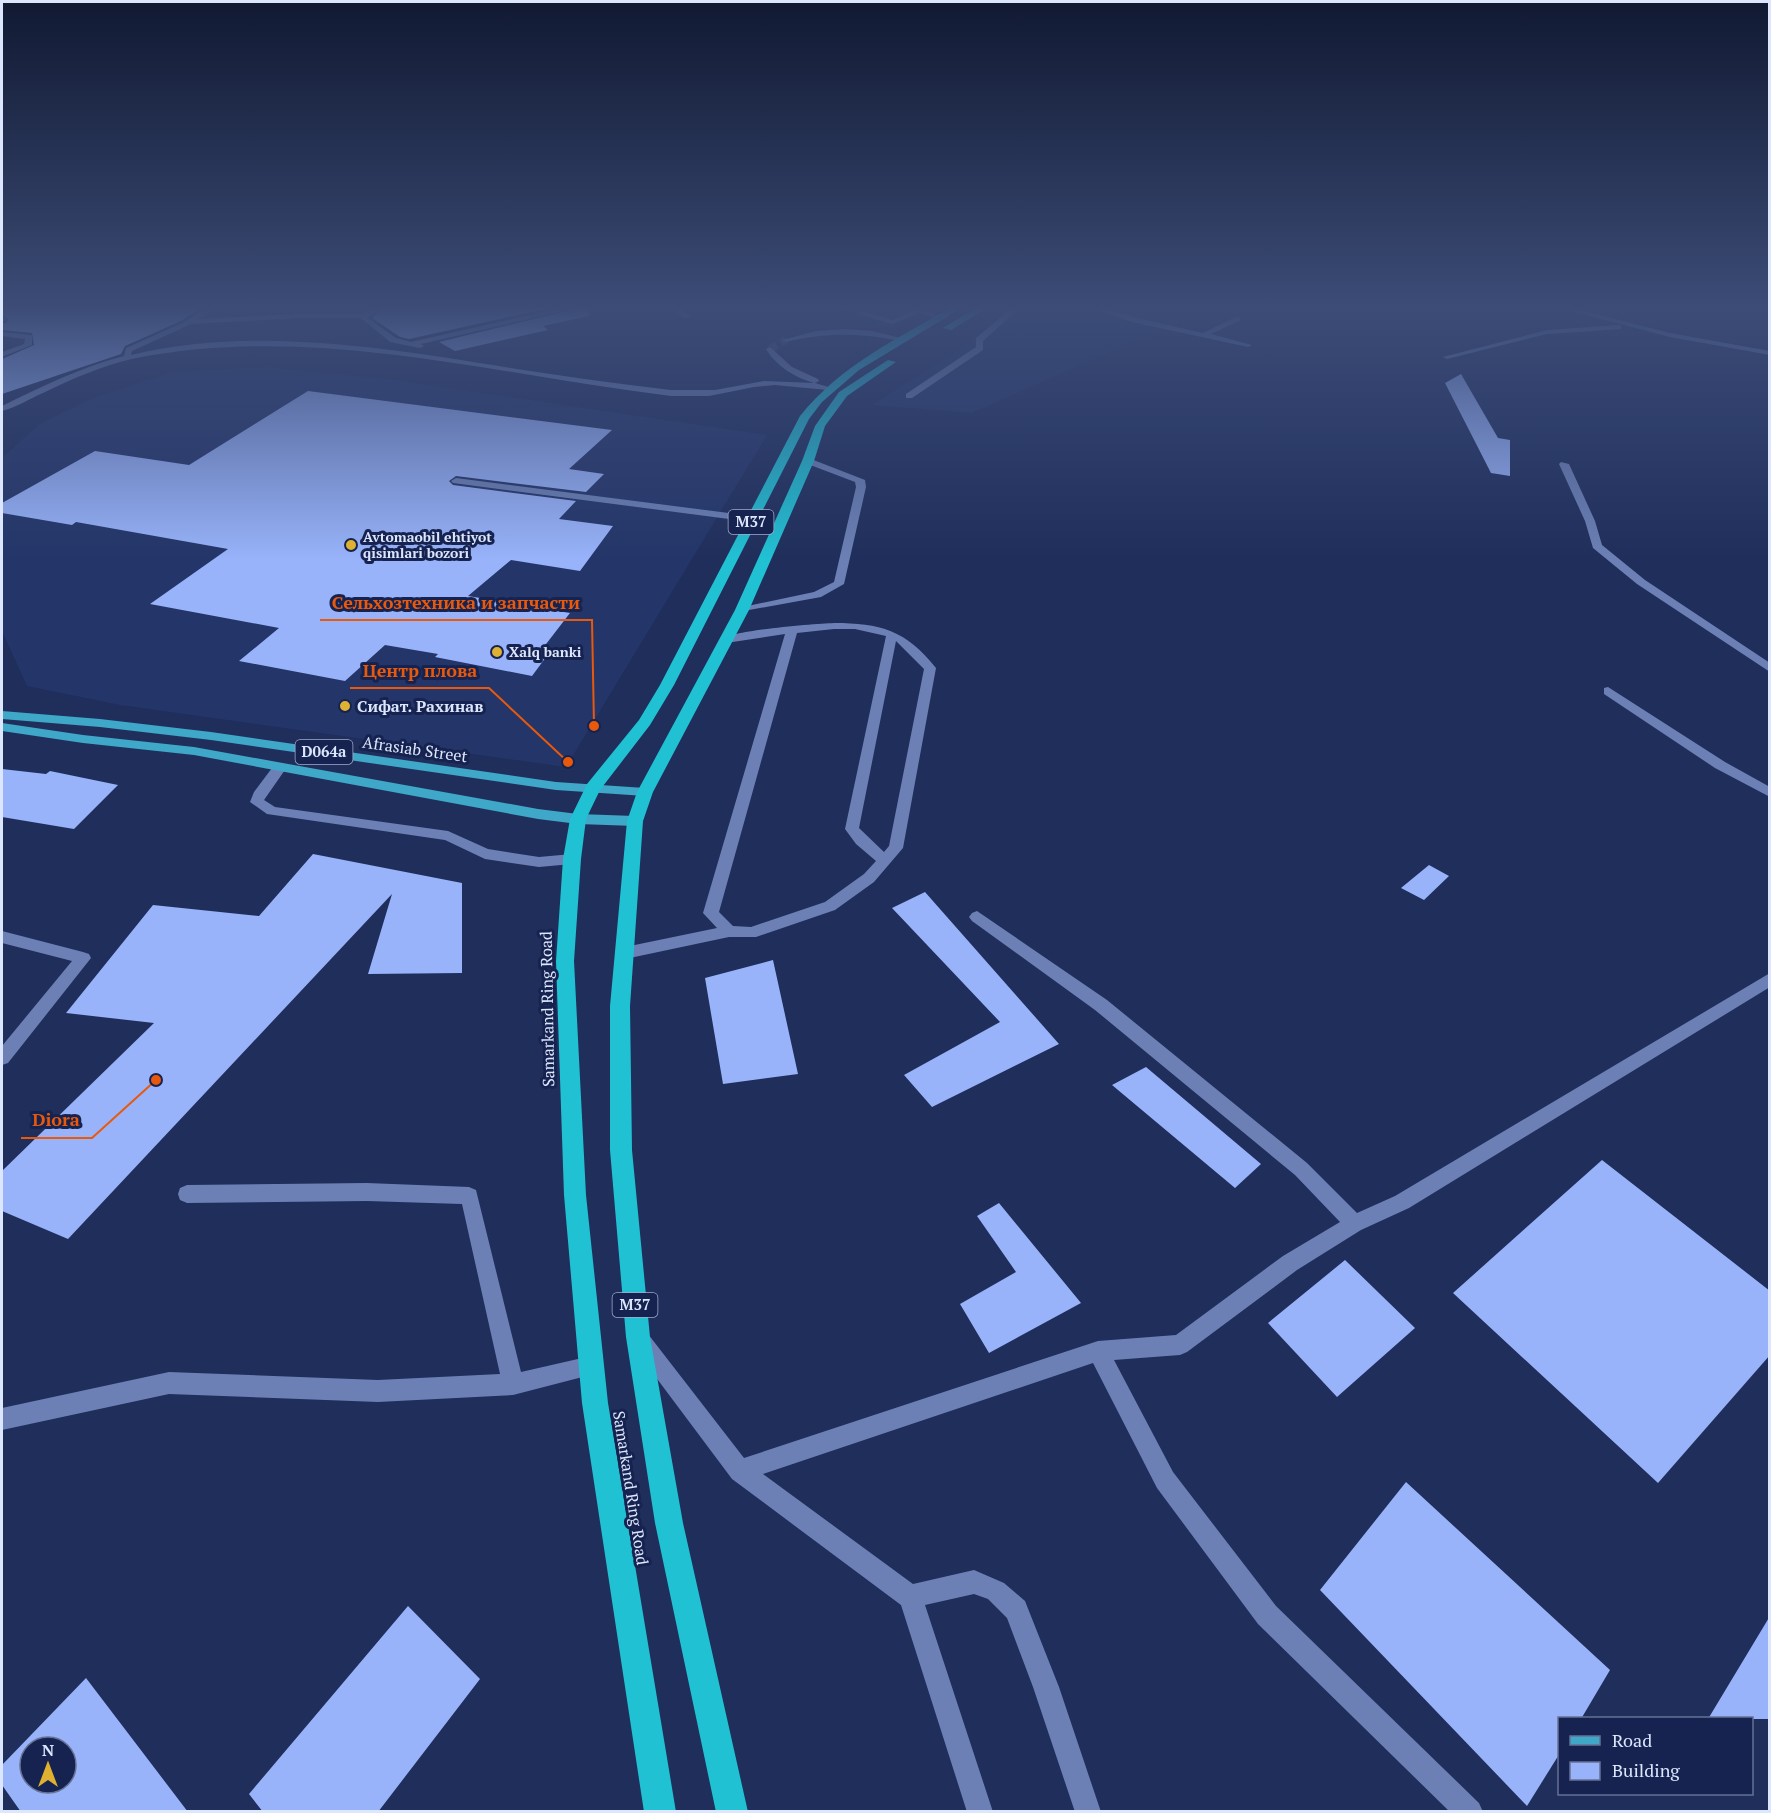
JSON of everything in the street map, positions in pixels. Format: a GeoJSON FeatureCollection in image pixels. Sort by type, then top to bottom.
{"type":"FeatureCollection","features":[{"type":"Feature","properties":{"kind":"highway","name":"Samarkand Ring Road"},"geometry":{"type":"LineString","coordinates":[[660,1812],[595,1403],[575,1195],[565,961],[572,859],[578,819],[593,788],[645,722],[804,418],[827,391]]}},
{"type":"Feature","properties":{"kind":"highway","name":"Samarkand Ring Road"},"geometry":{"type":"LineString","coordinates":[[732,1812],[669,1523],[638,1337],[621,1150],[620,1005],[635,821],[645,792],[742,610],[808,461],[820,426],[848,391]]}},
{"type":"Feature","properties":{"kind":"main road","name":"Afrasiab Street"},"geometry":{"type":"LineString","coordinates":[[2,715],[100,723],[211,736],[556,786],[645,792]]}},
{"type":"Feature","properties":{"kind":"main road","name":"D064a"},"geometry":{"type":"LineString","coordinates":[[2,727],[83,740],[195,751],[538,814],[578,819],[635,821]]}},
{"type":"Feature","properties":{"kind":"street"},"geometry":{"type":"LineString","coordinates":[[2,409],[40,391]]}},
{"type":"Feature","properties":{"kind":"street"},"geometry":{"type":"LineString","coordinates":[[656,391],[718,393],[727,391]]}},
{"type":"Feature","properties":{"kind":"street"},"geometry":{"type":"LineString","coordinates":[[909,396],[917,391]]}},
{"type":"Feature","properties":{"kind":"street"},"geometry":{"type":"LineString","coordinates":[[742,610],[817,595],[839,584],[861,486],[860,480],[808,461]]}},
{"type":"Feature","properties":{"kind":"street"},"geometry":{"type":"LineString","coordinates":[[1564,464],[1590,521],[1597,546],[1641,582],[1770,669]]}},
{"type":"Feature","properties":{"kind":"street"},"geometry":{"type":"LineString","coordinates":[[456,482],[752,519]]}},
{"type":"Feature","properties":{"kind":"street"},"geometry":{"type":"LineString","coordinates":[[625,953],[729,931],[751,933],[830,906],[868,878],[896,848],[930,668],[910,647],[892,634],[862,626],[815,627],[726,640]]}},
{"type":"Feature","properties":{"kind":"street"},"geometry":{"type":"LineString","coordinates":[[729,931],[711,913],[792,631]]}},
{"type":"Feature","properties":{"kind":"street"},"geometry":{"type":"LineString","coordinates":[[885,861],[861,841],[852,829],[892,634]]}},
{"type":"Feature","properties":{"kind":"street"},"geometry":{"type":"LineString","coordinates":[[1608,690],[1720,765],[1770,793]]}},
{"type":"Feature","properties":{"kind":"street"},"geometry":{"type":"LineString","coordinates":[[280,767],[259,795],[257,802],[272,811],[448,836],[485,854],[539,862],[572,859]]}},
{"type":"Feature","properties":{"kind":"street"},"geometry":{"type":"LineString","coordinates":[[977,917],[1101,1005],[1301,1169],[1354,1224]]}},
{"type":"Feature","properties":{"kind":"street"},"geometry":{"type":"LineString","coordinates":[[2,938],[83,958],[2,1058]]}},
{"type":"Feature","properties":{"kind":"street"},"geometry":{"type":"LineString","coordinates":[[740,1471],[1098,1351],[1180,1345],[1290,1263],[1354,1224],[1402,1202],[1770,979]]}},
{"type":"Feature","properties":{"kind":"street"},"geometry":{"type":"LineString","coordinates":[[187,1194],[367,1192],[469,1196],[513,1384]]}},
{"type":"Feature","properties":{"kind":"street"},"geometry":{"type":"LineString","coordinates":[[638,1337],[740,1471],[910,1597],[980,1812]]}},
{"type":"Feature","properties":{"kind":"street"},"geometry":{"type":"LineString","coordinates":[[1098,1351],[1165,1480],[1267,1615],[1470,1812]]}},
{"type":"Feature","properties":{"kind":"street"},"geometry":{"type":"LineString","coordinates":[[2,1419],[169,1383],[378,1391],[513,1384],[591,1366]]}},
{"type":"Feature","properties":{"kind":"street"},"geometry":{"type":"LineString","coordinates":[[910,1597],[974,1582],[996,1591],[1016,1610],[1046,1687],[1088,1812]]}},
{"type":"Feature","properties":{"kind":"shaded area","name":"Avtomaobil ehtiyot qisimlari bozori"},"geometry":{"type":"Polygon","coordinates":[[[115,391],[467,391],[767,435],[566,767],[120,705],[27,686],[2,631],[2,458],[41,423],[93,398],[115,391]]]}},
{"type":"Feature","properties":{"kind":"shaded area"},"geometry":{"type":"Polygon","coordinates":[[[895,391],[1023,391],[972,413],[872,405],[895,391]]]}},
{"type":"Feature","properties":{"kind":"building"},"geometry":{"type":"Polygon","coordinates":[[[308,391],[612,430],[569,469],[604,474],[586,492],[456,476],[449,481],[453,485],[576,501],[559,519],[613,526],[580,571],[511,560],[468,596],[570,613],[543,648],[552,649],[532,676],[435,657],[438,654],[385,645],[345,681],[239,661],[279,628],[150,604],[228,549],[76,522],[72,525],[2,513],[2,503],[95,451],[189,465],[308,391]]]}},
{"type":"Feature","properties":{"kind":"building"},"geometry":{"type":"Polygon","coordinates":[[[1449,391],[1471,391],[1498,438],[1510,440],[1510,476],[1491,473],[1449,391]]]}},
{"type":"Feature","properties":{"kind":"building"},"geometry":{"type":"Polygon","coordinates":[[[2,769],[46,774],[50,771],[118,785],[74,829],[2,817],[2,769]]]}},
{"type":"Feature","properties":{"kind":"building"},"geometry":{"type":"Polygon","coordinates":[[[313,854],[462,883],[462,973],[368,974],[392,894],[68,1239],[2,1211],[2,1171],[154,1023],[66,1013],[153,905],[259,916],[313,854]]]}},
{"type":"Feature","properties":{"kind":"building"},"geometry":{"type":"Polygon","coordinates":[[[1429,865],[1449,876],[1424,900],[1401,888],[1429,865]]]}},
{"type":"Feature","properties":{"kind":"building"},"geometry":{"type":"Polygon","coordinates":[[[925,892],[1059,1044],[932,1107],[904,1075],[1000,1022],[892,908],[925,892]]]}},
{"type":"Feature","properties":{"kind":"building"},"geometry":{"type":"Polygon","coordinates":[[[773,960],[798,1074],[723,1084],[705,978],[773,960]]]}},
{"type":"Feature","properties":{"kind":"building"},"geometry":{"type":"Polygon","coordinates":[[[1146,1067],[1261,1164],[1235,1188],[1112,1085],[1146,1067]]]}},
{"type":"Feature","properties":{"kind":"building"},"geometry":{"type":"Polygon","coordinates":[[[1602,1160],[1770,1291],[1770,1355],[1658,1483],[1453,1293],[1602,1160]]]}},
{"type":"Feature","properties":{"kind":"building"},"geometry":{"type":"Polygon","coordinates":[[[999,1203],[1081,1303],[989,1353],[960,1304],[1016,1272],[977,1216],[999,1203]]]}},
{"type":"Feature","properties":{"kind":"building"},"geometry":{"type":"Polygon","coordinates":[[[1345,1260],[1415,1328],[1337,1397],[1268,1323],[1345,1260]]]}},
{"type":"Feature","properties":{"kind":"building"},"geometry":{"type":"Polygon","coordinates":[[[1406,1482],[1610,1670],[1582,1717],[1558,1717],[1558,1756],[1527,1806],[1320,1590],[1406,1482]]]}},
{"type":"Feature","properties":{"kind":"building"},"geometry":{"type":"Polygon","coordinates":[[[408,1606],[480,1679],[378,1812],[263,1812],[249,1794],[408,1606]]]}},
{"type":"Feature","properties":{"kind":"building"},"geometry":{"type":"Polygon","coordinates":[[[1770,1616],[1770,1719],[1709,1717],[1770,1616]]]}},
{"type":"Feature","properties":{"kind":"building"},"geometry":{"type":"Polygon","coordinates":[[[86,1678],[188,1812],[21,1812],[2,1785],[2,1765],[18,1748],[18,1795],[78,1795],[78,1735],[31,1735],[86,1678]]]}},
{"type":"Feature","properties":{"kind":"place","name":"Avtomaobil ehtiyot qisimlari bozori"},"geometry":{"type":"Point","coordinates":[351,545]}},
{"type":"Feature","properties":{"kind":"place","name":"Xalq banki"},"geometry":{"type":"Point","coordinates":[497,652]}},
{"type":"Feature","properties":{"kind":"place","name":"Сифат. Рахинав"},"geometry":{"type":"Point","coordinates":[345,706]}},
{"type":"Feature","properties":{"kind":"place","name":"Сельхозтехника и запчасти"},"geometry":{"type":"Point","coordinates":[594,726]}},
{"type":"Feature","properties":{"kind":"place","name":"Центр плова"},"geometry":{"type":"Point","coordinates":[568,762]}},
{"type":"Feature","properties":{"kind":"place","name":"Diora"},"geometry":{"type":"Point","coordinates":[156,1080]}}]}
